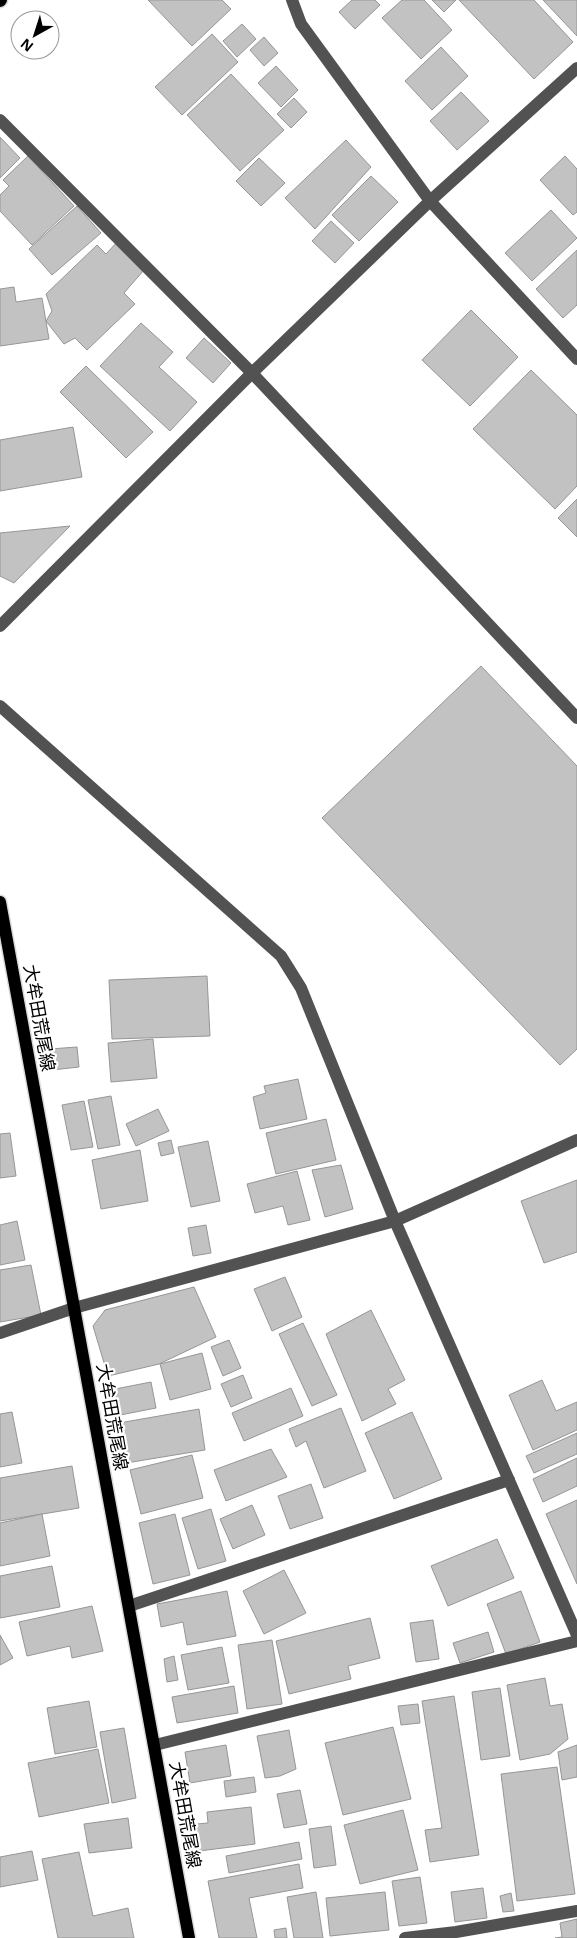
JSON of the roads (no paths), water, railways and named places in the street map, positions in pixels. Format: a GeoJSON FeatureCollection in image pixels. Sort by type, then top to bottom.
{"type":"FeatureCollection","features":[{"type":"Feature","properties":{"kind":"main road","name":"大牟田荒尾線"},"geometry":{"type":"LineString","coordinates":[[0,902],[3,936],[74,1308],[189,1938]]}},
{"type":"Feature","properties":{"kind":"street"},"geometry":{"type":"LineString","coordinates":[[292,0],[301,24],[430,201],[577,359]]}},
{"type":"Feature","properties":{"kind":"street"},"geometry":{"type":"LineString","coordinates":[[0,626],[252,373],[430,201],[577,68]]}},
{"type":"Feature","properties":{"kind":"street"},"geometry":{"type":"LineString","coordinates":[[0,120],[252,373],[577,718]]}},
{"type":"Feature","properties":{"kind":"street"},"geometry":{"type":"LineString","coordinates":[[0,706],[281,956],[301,988],[395,1221],[577,1635]]}},
{"type":"Feature","properties":{"kind":"street"},"geometry":{"type":"LineString","coordinates":[[0,1333],[74,1308],[395,1221],[577,1140]]}},
{"type":"Feature","properties":{"kind":"street"},"geometry":{"type":"LineString","coordinates":[[129,1606],[509,1480]]}},
{"type":"Feature","properties":{"kind":"street"},"geometry":{"type":"LineString","coordinates":[[155,1745],[577,1640]]}},
{"type":"Feature","properties":{"kind":"street"},"geometry":{"type":"LineString","coordinates":[[405,1938],[457,1935],[577,1911]]}}]}
